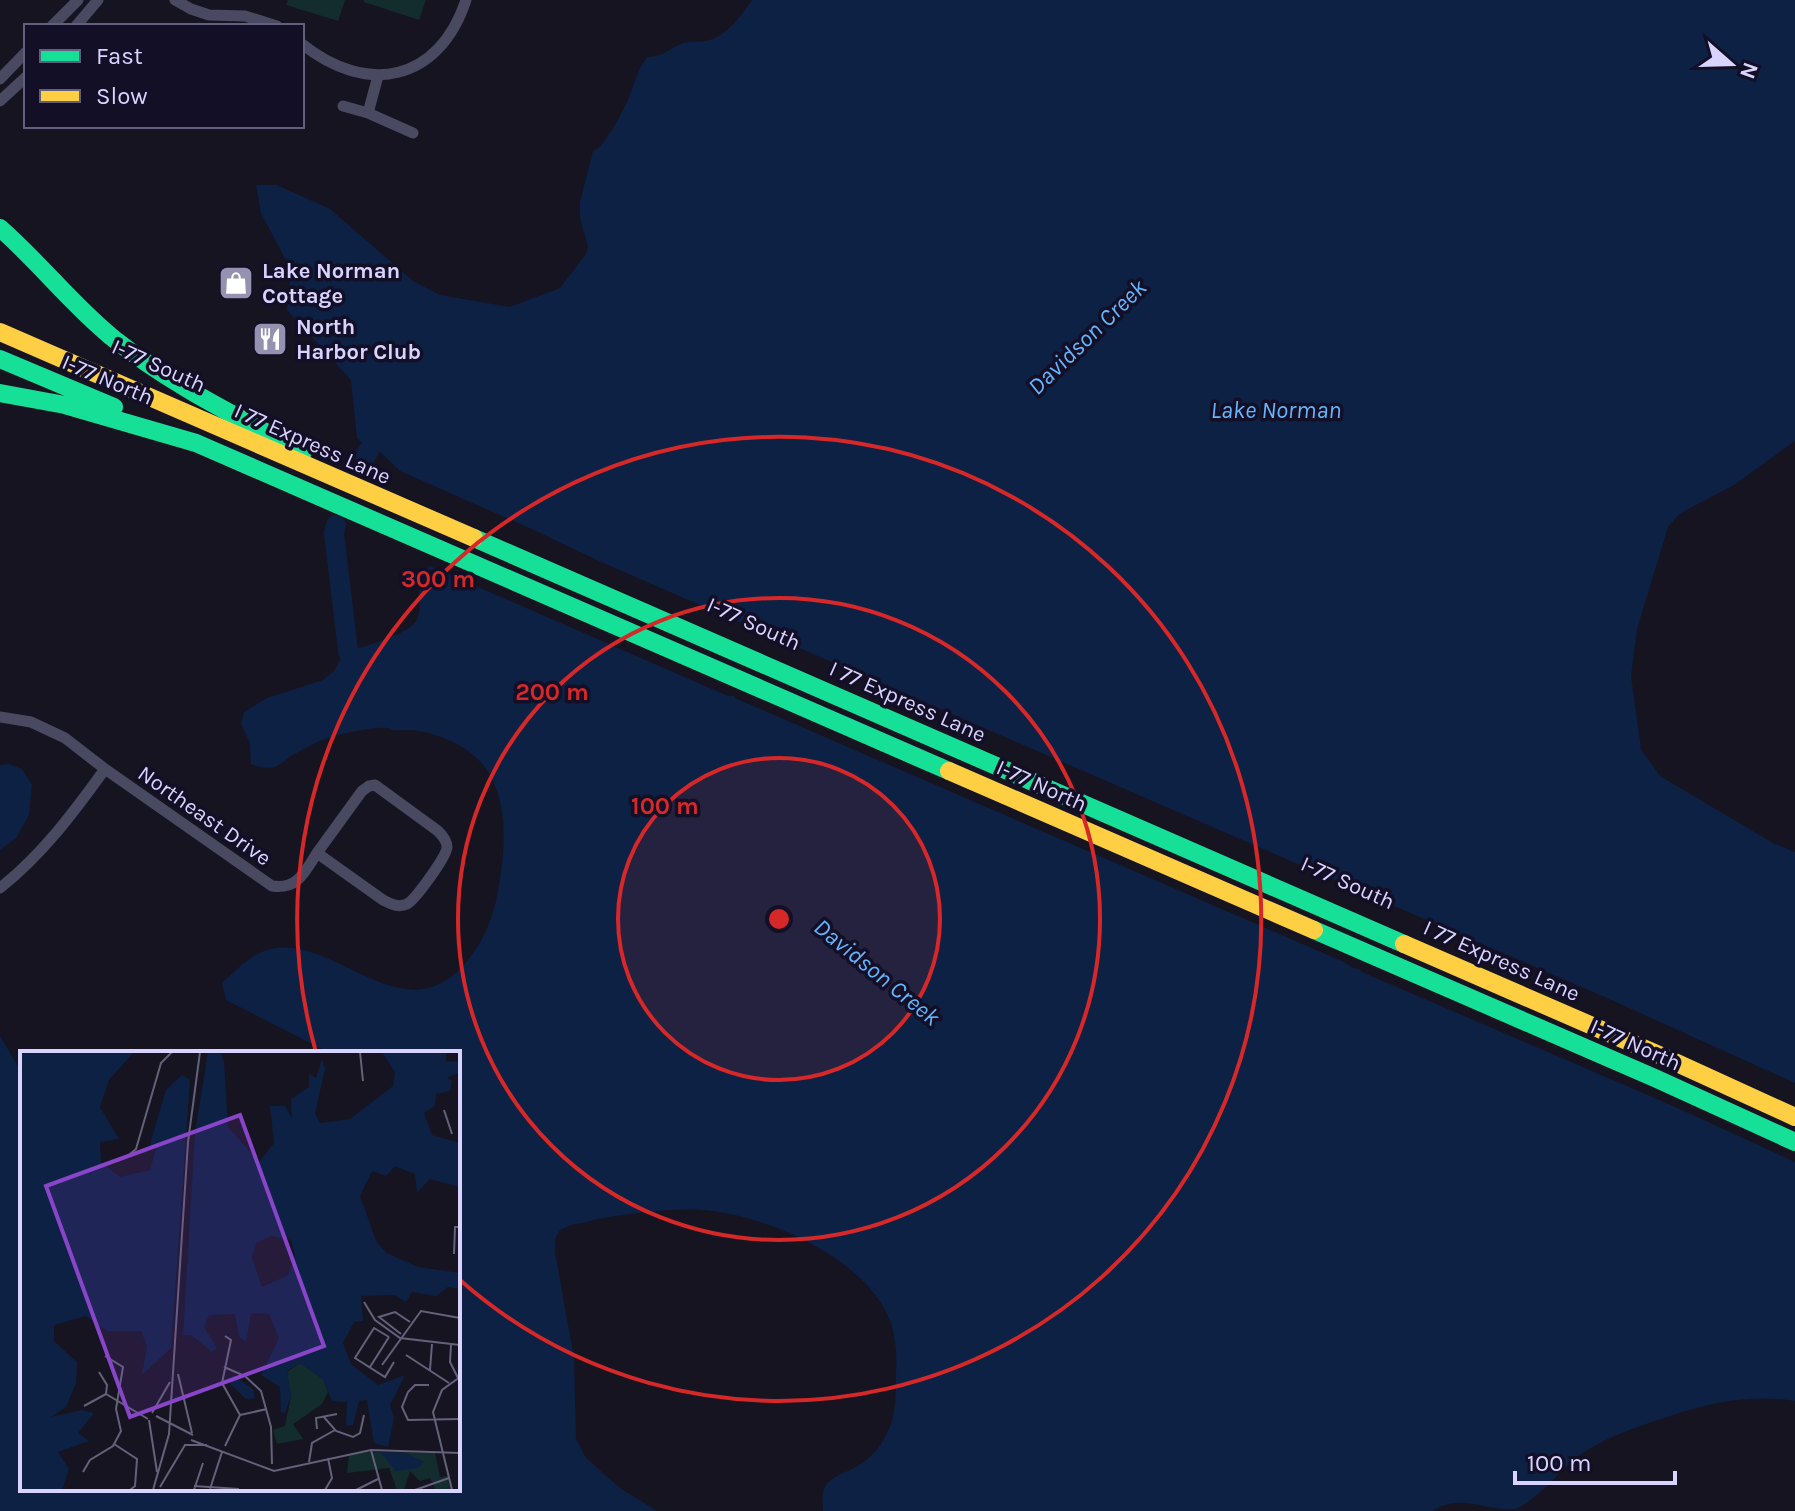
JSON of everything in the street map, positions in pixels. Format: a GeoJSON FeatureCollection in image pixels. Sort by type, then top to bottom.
{"type":"FeatureCollection","features":[{"type":"Feature","properties":{"kind":"highway"},"geometry":{"type":"LineString","coordinates":[[0,228],[92,320],[129,351],[185,388],[317,459]]}},
{"type":"Feature","properties":{"kind":"highway","name":"I-77 South"},"geometry":{"type":"LineString","coordinates":[[0,321],[1795,1105]]}},
{"type":"Feature","properties":{"kind":"highway","name":"I 77 Express Lane"},"geometry":{"type":"LineString","coordinates":[[0,332],[1652,1051],[1795,1117]]}},
{"type":"Feature","properties":{"kind":"highway","name":"I 77 Express Lane"},"geometry":{"type":"LineString","coordinates":[[0,348],[1647,1063],[1795,1131]]}},
{"type":"Feature","properties":{"kind":"highway","name":"I-77 North"},"geometry":{"type":"LineString","coordinates":[[0,359],[1795,1142]]}},
{"type":"Feature","properties":{"kind":"highway"},"geometry":{"type":"LineString","coordinates":[[0,393],[55,403],[196,443]]}},
{"type":"Feature","properties":{"kind":"street"},"geometry":{"type":"LineString","coordinates":[[54,24],[78,0]]}},
{"type":"Feature","properties":{"kind":"street"},"geometry":{"type":"LineString","coordinates":[[78,24],[98,0]]}},
{"type":"Feature","properties":{"kind":"street"},"geometry":{"type":"LineString","coordinates":[[175,0],[209,15],[245,16],[272,24]]}},
{"type":"Feature","properties":{"kind":"street"},"geometry":{"type":"LineString","coordinates":[[304,46],[340,68],[363,74],[378,76],[404,70],[428,57],[450,36],[466,0]]}},
{"type":"Feature","properties":{"kind":"street"},"geometry":{"type":"LineString","coordinates":[[0,79],[24,54]]}},
{"type":"Feature","properties":{"kind":"street"},"geometry":{"type":"LineString","coordinates":[[368,113],[378,76]]}},
{"type":"Feature","properties":{"kind":"street"},"geometry":{"type":"LineString","coordinates":[[0,101],[24,79]]}},
{"type":"Feature","properties":{"kind":"street"},"geometry":{"type":"LineString","coordinates":[[343,106],[368,113],[413,133]]}},
{"type":"Feature","properties":{"kind":"street","name":"Northeast Drive"},"geometry":{"type":"LineString","coordinates":[[0,717],[31,722],[65,738],[272,886],[283,888],[295,883],[362,791],[369,786],[375,785],[438,831],[447,846],[417,894],[410,903],[403,905],[393,905],[383,900],[317,853]]}},
{"type":"Feature","properties":{"kind":"street"},"geometry":{"type":"LineString","coordinates":[[0,888],[36,857],[105,769]]}},
{"type":"Feature","properties":{"kind":"green space"},"geometry":{"type":"Polygon","coordinates":[[[288,0],[345,0],[338,21],[286,5],[288,0]]]}},
{"type":"Feature","properties":{"kind":"green space"},"geometry":{"type":"Polygon","coordinates":[[[364,0],[426,0],[419,20],[364,0]]]}},
{"type":"Feature","properties":{"kind":"water","name":"Lake Norman"},"geometry":{"type":"Polygon","coordinates":[[[752,0],[1795,0],[1795,441],[1734,485],[1679,514],[1668,527],[1637,629],[1631,676],[1641,749],[1660,776],[1773,843],[1795,852],[1795,1083],[1607,998],[601,562],[400,471],[379,451],[369,449],[357,438],[351,380],[287,310],[291,270],[261,213],[256,185],[277,185],[330,209],[413,281],[440,295],[510,307],[560,288],[586,254],[588,246],[580,219],[580,202],[593,151],[601,146],[615,125],[647,57],[684,43],[713,39],[738,19],[752,0]]]}},
{"type":"Feature","properties":{"kind":"water"},"geometry":{"type":"Polygon","coordinates":[[[430,566],[734,696],[1795,1162],[1795,1401],[1758,1399],[1722,1402],[1624,1432],[1580,1455],[1533,1498],[1515,1509],[1457,1503],[1432,1511],[823,1511],[823,1493],[827,1484],[871,1456],[881,1444],[892,1421],[896,1397],[896,1359],[895,1338],[889,1318],[876,1296],[858,1276],[835,1258],[782,1230],[726,1213],[663,1211],[574,1224],[560,1230],[555,1239],[574,1358],[576,1439],[586,1458],[620,1488],[657,1511],[0,1511],[0,1036],[20,1070],[20,1491],[460,1491],[460,1051],[326,1051],[226,1000],[222,983],[257,954],[271,949],[295,948],[392,986],[416,990],[440,984],[463,966],[485,933],[500,881],[504,836],[497,791],[477,758],[457,744],[434,735],[382,728],[333,736],[269,768],[251,764],[250,743],[241,724],[244,712],[267,698],[323,680],[334,671],[344,653],[373,644],[413,625],[419,611],[420,582],[425,569],[430,566]]]}},
{"type":"Feature","properties":{"kind":"water"},"geometry":{"type":"Polygon","coordinates":[[[9,764],[22,769],[32,785],[29,815],[16,838],[0,850],[0,765],[9,764]]]}},
{"type":"Feature","properties":{"kind":"waterway","name":"Davidson Creek"},"geometry":{"type":"LineString","coordinates":[[365,457],[376,440],[391,443]]}},
{"type":"Feature","properties":{"kind":"waterway","name":"Davidson Creek"},"geometry":{"type":"LineString","coordinates":[[336,525],[334,533],[348,651],[359,673]]}},
{"type":"Feature","properties":{"kind":"traffic: fast"},"geometry":{"type":"LineString","coordinates":[[0,228],[85,313],[136,356],[206,400],[303,452]]}},
{"type":"Feature","properties":{"kind":"traffic: fast"},"geometry":{"type":"LineString","coordinates":[[0,359],[114,407]]}},
{"type":"Feature","properties":{"kind":"traffic: fast"},"geometry":{"type":"LineString","coordinates":[[0,393],[65,405],[196,443],[949,771]]}},
{"type":"Feature","properties":{"kind":"traffic: fast"},"geometry":{"type":"LineString","coordinates":[[474,538],[1404,944]]}},
{"type":"Feature","properties":{"kind":"traffic: fast"},"geometry":{"type":"LineString","coordinates":[[1314,930],[1795,1142]]}},
{"type":"Feature","properties":{"kind":"traffic: slow"},"geometry":{"type":"LineString","coordinates":[[0,332],[474,538]]}},
{"type":"Feature","properties":{"kind":"traffic: slow"},"geometry":{"type":"LineString","coordinates":[[949,771],[1314,930]]}},
{"type":"Feature","properties":{"kind":"traffic: slow"},"geometry":{"type":"LineString","coordinates":[[1404,944],[1795,1117]]}},
{"type":"Feature","properties":{"kind":"place","name":"Lake Norman Cottage"},"geometry":{"type":"Point","coordinates":[236,283]}},
{"type":"Feature","properties":{"kind":"place","name":"North Harbor Club"},"geometry":{"type":"Point","coordinates":[270,339]}}]}
